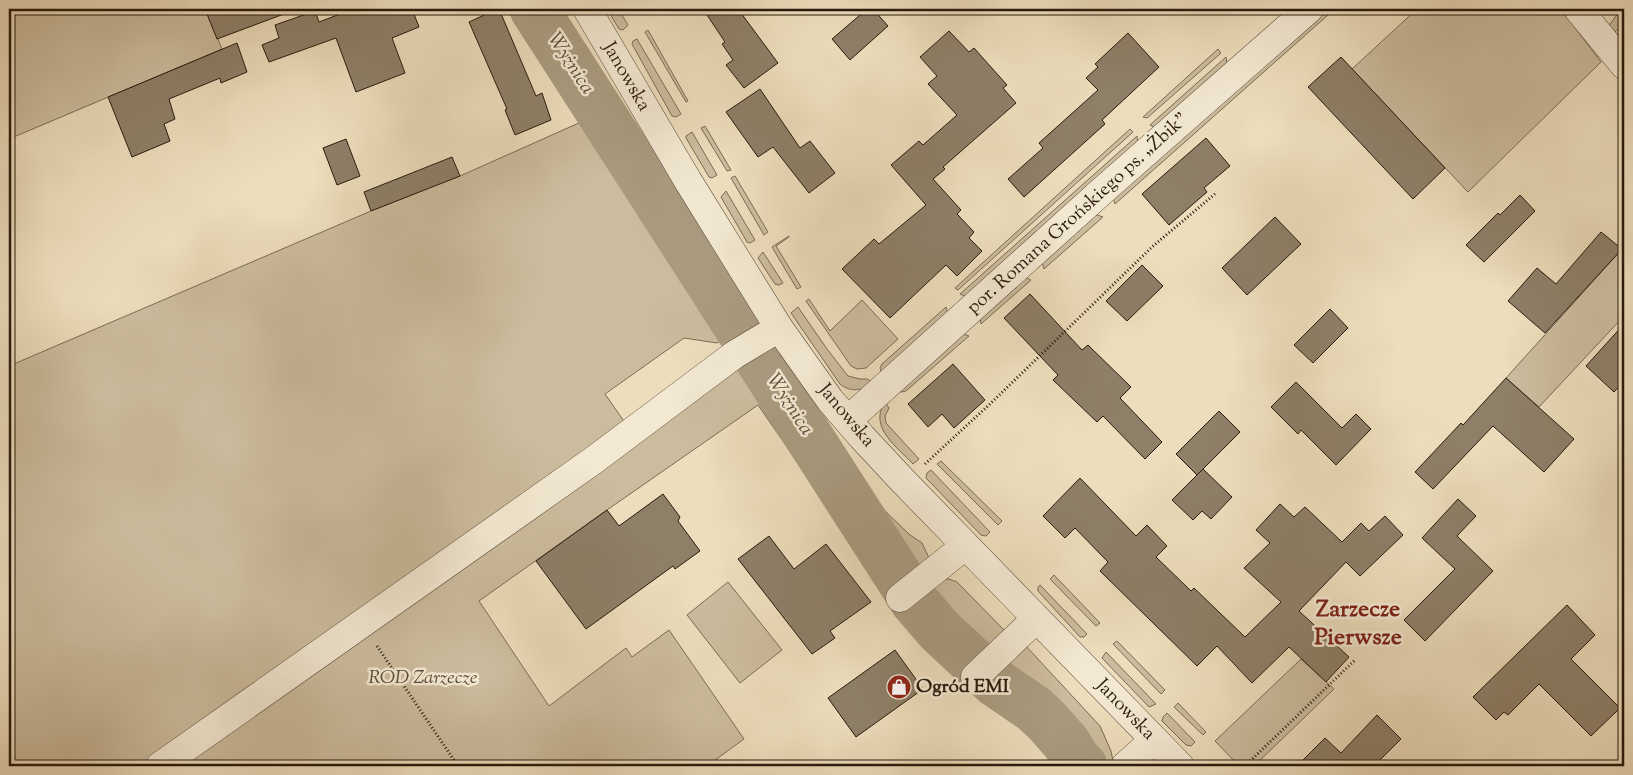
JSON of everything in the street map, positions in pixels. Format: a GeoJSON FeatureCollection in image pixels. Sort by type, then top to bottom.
{"type":"FeatureCollection","features":[{"type":"Feature","properties":{"kind":"street","name":"Janowska"},"geometry":{"type":"LineString","coordinates":[[587,9],[688,181],[746,345],[825,392],[862,437],[903,481],[1180,766]]}},
{"type":"Feature","properties":{"kind":"street","name":"por. Romana Grońskiego ps. „Żbik”"},"geometry":{"type":"LineString","coordinates":[[848,420],[1080,211],[1309,9]]}},
{"type":"Feature","properties":{"kind":"street"},"geometry":{"type":"LineString","coordinates":[[1578,9],[1624,64]]}},
{"type":"Feature","properties":{"kind":"street"},"geometry":{"type":"LineString","coordinates":[[160,766],[594,460],[746,345]]}},
{"type":"Feature","properties":{"kind":"street"},"geometry":{"type":"LineString","coordinates":[[905,594],[966,546]]}},
{"type":"Feature","properties":{"kind":"street"},"geometry":{"type":"LineString","coordinates":[[981,671],[1036,619]]}},
{"type":"Feature","properties":{"kind":"street"},"geometry":{"type":"LineString","coordinates":[[1125,766],[1154,740]]}},
{"type":"Feature","properties":{"kind":"path"},"geometry":{"type":"LineString","coordinates":[[903,481],[929,461],[990,404],[1152,247],[1216,193]]}},
{"type":"Feature","properties":{"kind":"path"},"geometry":{"type":"LineString","coordinates":[[362,624],[458,766]]}},
{"type":"Feature","properties":{"kind":"path"},"geometry":{"type":"LineString","coordinates":[[1245,766],[1355,660]]}},
{"type":"Feature","properties":{"kind":"green space"},"geometry":{"type":"Polygon","coordinates":[[[9,9],[205,9],[222,49],[9,139],[9,9]]]}},
{"type":"Feature","properties":{"kind":"green space"},"geometry":{"type":"Polygon","coordinates":[[[541,9],[562,9],[574,29],[574,35],[562,43],[541,9]]]}},
{"type":"Feature","properties":{"kind":"green space"},"geometry":{"type":"Polygon","coordinates":[[[607,9],[618,9],[628,25],[623,30],[619,29],[607,9]]]}},
{"type":"Feature","properties":{"kind":"green space"},"geometry":{"type":"Polygon","coordinates":[[[1417,9],[1561,9],[1601,62],[1468,192],[1352,69],[1417,9]]]}},
{"type":"Feature","properties":{"kind":"green space"},"geometry":{"type":"Polygon","coordinates":[[[1621,9],[1624,9],[1624,24],[1610,36],[1608,27],[1621,9]]]}},
{"type":"Feature","properties":{"kind":"green space"},"geometry":{"type":"Polygon","coordinates":[[[1321,13],[1328,15],[1115,204],[1113,197],[1321,13]]]}},
{"type":"Feature","properties":{"kind":"green space"},"geometry":{"type":"Polygon","coordinates":[[[648,30],[688,101],[686,102],[645,32],[648,30]]]}},
{"type":"Feature","properties":{"kind":"green space"},"geometry":{"type":"Polygon","coordinates":[[[637,39],[681,114],[676,117],[672,116],[632,44],[637,39]]]}},
{"type":"Feature","properties":{"kind":"green space"},"geometry":{"type":"Polygon","coordinates":[[[578,40],[586,46],[607,87],[604,95],[597,98],[565,47],[578,40]]]}},
{"type":"Feature","properties":{"kind":"green space"},"geometry":{"type":"Polygon","coordinates":[[[1218,49],[1221,53],[1147,118],[1143,117],[1218,49]]]}},
{"type":"Feature","properties":{"kind":"green space"},"geometry":{"type":"Polygon","coordinates":[[[1226,57],[1227,64],[1157,128],[1150,125],[1226,57]]]}},
{"type":"Feature","properties":{"kind":"green space"},"geometry":{"type":"Polygon","coordinates":[[[617,104],[746,313],[740,317],[749,334],[747,336],[604,110],[617,104]]]}},
{"type":"Feature","properties":{"kind":"green space","name":"ROD Zarzecze"},"geometry":{"type":"Polygon","coordinates":[[[599,114],[741,340],[732,346],[727,338],[717,343],[684,338],[605,394],[626,424],[750,353],[902,588],[896,593],[816,489],[758,405],[479,601],[549,706],[626,648],[632,657],[669,630],[744,739],[707,766],[9,766],[9,366],[371,211],[460,176],[599,114]]]}},
{"type":"Feature","properties":{"kind":"green space"},"geometry":{"type":"Polygon","coordinates":[[[705,126],[731,170],[727,171],[701,128],[705,126]]]}},
{"type":"Feature","properties":{"kind":"green space"},"geometry":{"type":"Polygon","coordinates":[[[1130,129],[1133,132],[958,290],[955,288],[1130,129]]]}},
{"type":"Feature","properties":{"kind":"green space"},"geometry":{"type":"Polygon","coordinates":[[[692,132],[717,175],[712,178],[709,177],[686,138],[692,132]]]}},
{"type":"Feature","properties":{"kind":"green space"},"geometry":{"type":"Polygon","coordinates":[[[1137,136],[1138,144],[967,297],[960,294],[1137,136]]]}},
{"type":"Feature","properties":{"kind":"green space"},"geometry":{"type":"Polygon","coordinates":[[[735,176],[768,232],[764,235],[731,178],[735,176]]]}},
{"type":"Feature","properties":{"kind":"green space"},"geometry":{"type":"Polygon","coordinates":[[[726,191],[755,240],[750,243],[747,242],[721,197],[726,191]]]}},
{"type":"Feature","properties":{"kind":"green space"},"geometry":{"type":"Polygon","coordinates":[[[1094,214],[1103,217],[1044,269],[1042,261],[1094,214]]]}},
{"type":"Feature","properties":{"kind":"green space"},"geometry":{"type":"Polygon","coordinates":[[[789,236],[776,246],[801,287],[797,289],[772,247],[789,236]]]}},
{"type":"Feature","properties":{"kind":"green space"},"geometry":{"type":"Polygon","coordinates":[[[1624,247],[1624,316],[1539,407],[1506,378],[1624,247]]]}},
{"type":"Feature","properties":{"kind":"green space"},"geometry":{"type":"Polygon","coordinates":[[[763,252],[783,283],[775,284],[758,258],[763,252]]]}},
{"type":"Feature","properties":{"kind":"green space"},"geometry":{"type":"Polygon","coordinates":[[[1024,277],[1031,280],[981,324],[980,317],[1024,277]]]}},
{"type":"Feature","properties":{"kind":"green space"},"geometry":{"type":"Polygon","coordinates":[[[809,299],[830,331],[862,300],[898,339],[866,368],[857,369],[851,366],[806,301],[809,299]]]}},
{"type":"Feature","properties":{"kind":"green space"},"geometry":{"type":"Polygon","coordinates":[[[798,307],[848,376],[868,379],[873,384],[865,388],[852,390],[840,384],[791,313],[798,307]]]}},
{"type":"Feature","properties":{"kind":"green space"},"geometry":{"type":"Polygon","coordinates":[[[946,307],[948,315],[882,373],[880,368],[882,364],[946,307]]]}},
{"type":"Feature","properties":{"kind":"green space"},"geometry":{"type":"Polygon","coordinates":[[[961,333],[969,336],[906,391],[899,391],[961,333]]]}},
{"type":"Feature","properties":{"kind":"green space"},"geometry":{"type":"Polygon","coordinates":[[[755,347],[766,348],[769,351],[830,433],[835,442],[833,454],[828,463],[755,347]]]}},
{"type":"Feature","properties":{"kind":"green space"},"geometry":{"type":"Polygon","coordinates":[[[885,402],[889,408],[885,416],[886,423],[919,459],[913,464],[893,444],[882,428],[880,420],[881,411],[885,402]]]}},
{"type":"Feature","properties":{"kind":"green space"},"geometry":{"type":"Polygon","coordinates":[[[941,461],[1002,521],[998,525],[937,464],[941,461]]]}},
{"type":"Feature","properties":{"kind":"green space"},"geometry":{"type":"Polygon","coordinates":[[[842,465],[849,468],[887,513],[910,535],[922,543],[929,558],[908,585],[835,472],[842,465]]]}},
{"type":"Feature","properties":{"kind":"green space"},"geometry":{"type":"Polygon","coordinates":[[[931,470],[990,532],[986,536],[981,535],[926,478],[927,473],[931,470]]]}},
{"type":"Feature","properties":{"kind":"green space"},"geometry":{"type":"Polygon","coordinates":[[[1054,575],[1100,623],[1096,626],[1050,579],[1054,575]]]}},
{"type":"Feature","properties":{"kind":"green space"},"geometry":{"type":"Polygon","coordinates":[[[949,579],[957,582],[1007,633],[979,661],[944,630],[917,597],[933,581],[949,579]]]}},
{"type":"Feature","properties":{"kind":"green space"},"geometry":{"type":"Polygon","coordinates":[[[728,582],[782,650],[740,683],[687,615],[728,582]]]}},
{"type":"Feature","properties":{"kind":"green space"},"geometry":{"type":"Polygon","coordinates":[[[1040,585],[1087,634],[1084,637],[1080,637],[1038,591],[1040,585]]]}},
{"type":"Feature","properties":{"kind":"green space"},"geometry":{"type":"Polygon","coordinates":[[[911,601],[935,631],[974,667],[969,671],[917,619],[906,605],[911,601]]]}},
{"type":"Feature","properties":{"kind":"green space"},"geometry":{"type":"Polygon","coordinates":[[[1117,641],[1165,690],[1161,694],[1113,644],[1117,641]]]}},
{"type":"Feature","properties":{"kind":"green space"},"geometry":{"type":"Polygon","coordinates":[[[1024,644],[1100,726],[1111,751],[1114,766],[1090,766],[1080,756],[1071,739],[1042,708],[994,675],[1024,644]]]}},
{"type":"Feature","properties":{"kind":"green space"},"geometry":{"type":"Polygon","coordinates":[[[1106,652],[1156,704],[1149,707],[1102,658],[1106,652]]]}},
{"type":"Feature","properties":{"kind":"green space"},"geometry":{"type":"Polygon","coordinates":[[[1301,659],[1334,689],[1254,766],[1239,766],[1215,741],[1301,659]]]}},
{"type":"Feature","properties":{"kind":"green space"},"geometry":{"type":"Polygon","coordinates":[[[989,680],[1041,719],[1063,745],[1070,759],[1078,766],[1064,766],[1010,706],[1006,709],[983,685],[989,680]]]}},
{"type":"Feature","properties":{"kind":"green space"},"geometry":{"type":"Polygon","coordinates":[[[1178,703],[1206,732],[1203,735],[1174,707],[1178,703]]]}},
{"type":"Feature","properties":{"kind":"green space"},"geometry":{"type":"Polygon","coordinates":[[[1167,713],[1195,742],[1191,746],[1186,745],[1162,721],[1167,713]]]}},
{"type":"Feature","properties":{"kind":"building"},"geometry":{"type":"Polygon","coordinates":[[[205,9],[292,9],[292,11],[217,39],[205,9]]]}},
{"type":"Feature","properties":{"kind":"building"},"geometry":{"type":"Polygon","coordinates":[[[353,9],[412,9],[419,27],[392,38],[405,73],[356,92],[336,38],[269,62],[262,45],[279,38],[275,25],[315,11],[319,22],[353,9]]]}},
{"type":"Feature","properties":{"kind":"building"},"geometry":{"type":"Polygon","coordinates":[[[499,9],[536,96],[542,93],[551,120],[515,135],[505,110],[507,109],[469,22],[499,9]]]}},
{"type":"Feature","properties":{"kind":"building"},"geometry":{"type":"Polygon","coordinates":[[[703,9],[738,9],[778,63],[744,88],[726,65],[733,60],[722,44],[725,42],[703,9]]]}},
{"type":"Feature","properties":{"kind":"building"},"geometry":{"type":"Polygon","coordinates":[[[867,9],[873,9],[888,26],[850,60],[832,39],[867,9]]]}},
{"type":"Feature","properties":{"kind":"building"},"geometry":{"type":"Polygon","coordinates":[[[949,31],[969,52],[974,48],[1007,85],[1003,88],[1016,103],[943,167],[945,169],[933,179],[961,210],[957,214],[974,232],[969,238],[982,251],[957,276],[946,265],[890,318],[842,269],[874,239],[879,244],[926,205],[891,165],[919,141],[923,145],[957,115],[928,84],[937,76],[920,57],[949,31]]]}},
{"type":"Feature","properties":{"kind":"building"},"geometry":{"type":"Polygon","coordinates":[[[1128,33],[1159,67],[1102,120],[1105,124],[1024,197],[1008,179],[1043,148],[1039,143],[1098,90],[1086,78],[1098,67],[1095,64],[1128,33]]]}},
{"type":"Feature","properties":{"kind":"building"},"geometry":{"type":"Polygon","coordinates":[[[237,43],[247,72],[221,83],[220,78],[169,99],[175,119],[164,124],[170,141],[132,157],[108,97],[237,43]]]}},
{"type":"Feature","properties":{"kind":"building"},"geometry":{"type":"Polygon","coordinates":[[[1341,57],[1445,168],[1413,199],[1308,87],[1341,57]]]}},
{"type":"Feature","properties":{"kind":"building"},"geometry":{"type":"Polygon","coordinates":[[[760,89],[800,148],[810,141],[835,173],[809,193],[773,147],[758,157],[726,112],[760,89]]]}},
{"type":"Feature","properties":{"kind":"building"},"geometry":{"type":"Polygon","coordinates":[[[1206,138],[1230,166],[1204,188],[1207,192],[1169,225],[1142,194],[1206,138]]]}},
{"type":"Feature","properties":{"kind":"building"},"geometry":{"type":"Polygon","coordinates":[[[346,139],[360,176],[337,185],[323,148],[346,139]]]}},
{"type":"Feature","properties":{"kind":"building"},"geometry":{"type":"Polygon","coordinates":[[[452,157],[460,176],[371,211],[364,192],[452,157]]]}},
{"type":"Feature","properties":{"kind":"building"},"geometry":{"type":"Polygon","coordinates":[[[1520,195],[1535,211],[1484,262],[1466,245],[1498,213],[1500,215],[1520,195]]]}},
{"type":"Feature","properties":{"kind":"building"},"geometry":{"type":"Polygon","coordinates":[[[1275,217],[1301,244],[1247,295],[1222,268],[1275,217]]]}},
{"type":"Feature","properties":{"kind":"building"},"geometry":{"type":"Polygon","coordinates":[[[1601,232],[1622,249],[1545,333],[1508,301],[1537,268],[1556,284],[1601,232]]]}},
{"type":"Feature","properties":{"kind":"building"},"geometry":{"type":"Polygon","coordinates":[[[1142,265],[1163,286],[1127,321],[1106,301],[1142,265]]]}},
{"type":"Feature","properties":{"kind":"building"},"geometry":{"type":"Polygon","coordinates":[[[1030,294],[1082,350],[1088,345],[1131,387],[1120,398],[1162,442],[1145,459],[1103,416],[1097,422],[1053,380],[1058,375],[1004,318],[1030,294]]]}},
{"type":"Feature","properties":{"kind":"building"},"geometry":{"type":"Polygon","coordinates":[[[1330,309],[1348,328],[1313,363],[1294,345],[1330,309]]]}},
{"type":"Feature","properties":{"kind":"building"},"geometry":{"type":"Polygon","coordinates":[[[1624,324],[1624,381],[1614,392],[1586,366],[1624,324]]]}},
{"type":"Feature","properties":{"kind":"building"},"geometry":{"type":"Polygon","coordinates":[[[953,364],[985,400],[954,428],[942,414],[928,427],[908,404],[953,364]]]}},
{"type":"Feature","properties":{"kind":"building"},"geometry":{"type":"Polygon","coordinates":[[[1506,378],[1574,439],[1544,472],[1493,426],[1433,489],[1415,472],[1461,423],[1463,425],[1506,378]]]}},
{"type":"Feature","properties":{"kind":"building"},"geometry":{"type":"Polygon","coordinates":[[[1296,382],[1342,428],[1356,414],[1371,429],[1336,465],[1301,430],[1298,434],[1271,407],[1296,382]]]}},
{"type":"Feature","properties":{"kind":"building"},"geometry":{"type":"Polygon","coordinates":[[[1219,411],[1240,432],[1197,475],[1176,454],[1219,411]]]}},
{"type":"Feature","properties":{"kind":"building"},"geometry":{"type":"Polygon","coordinates":[[[1203,469],[1232,497],[1211,519],[1202,511],[1193,520],[1172,500],[1203,469]]]}},
{"type":"Feature","properties":{"kind":"building"},"geometry":{"type":"Polygon","coordinates":[[[1080,478],[1136,536],[1147,525],[1167,546],[1156,557],[1191,591],[1194,588],[1245,637],[1281,602],[1244,568],[1270,543],[1256,530],[1280,504],[1294,517],[1305,507],[1342,542],[1361,523],[1369,531],[1385,516],[1403,535],[1360,576],[1346,562],[1299,611],[1349,657],[1326,682],[1289,647],[1252,683],[1217,646],[1197,666],[1100,571],[1108,562],[1075,528],[1065,538],[1043,516],[1080,478]]]}},
{"type":"Feature","properties":{"kind":"building"},"geometry":{"type":"Polygon","coordinates":[[[663,494],[680,517],[678,521],[700,551],[675,569],[673,566],[586,629],[536,561],[607,510],[619,526],[663,494]]]}},
{"type":"Feature","properties":{"kind":"building"},"geometry":{"type":"Polygon","coordinates":[[[1458,499],[1476,516],[1457,536],[1493,571],[1425,641],[1404,620],[1455,569],[1422,538],[1458,499]]]}},
{"type":"Feature","properties":{"kind":"building"},"geometry":{"type":"Polygon","coordinates":[[[769,536],[794,569],[826,544],[871,602],[830,631],[835,638],[812,654],[738,559],[769,536]]]}},
{"type":"Feature","properties":{"kind":"building"},"geometry":{"type":"Polygon","coordinates":[[[1567,605],[1595,635],[1571,659],[1620,708],[1591,736],[1539,684],[1508,715],[1504,712],[1496,720],[1473,697],[1567,605]]]}},
{"type":"Feature","properties":{"kind":"building"},"geometry":{"type":"Polygon","coordinates":[[[895,650],[923,689],[856,737],[828,698],[895,650]]]}},
{"type":"Feature","properties":{"kind":"building"},"geometry":{"type":"Polygon","coordinates":[[[1377,715],[1401,739],[1374,766],[1297,766],[1325,738],[1341,753],[1377,715]]]}},
{"type":"Feature","properties":{"kind":"waterway","name":"Wyżnica"},"geometry":{"type":"LineString","coordinates":[[534,9],[915,602],[940,631],[996,683],[1034,709],[1047,721],[1083,766]]}},
{"type":"Feature","properties":{"kind":"place","name":"Ogród EMI"},"geometry":{"type":"Point","coordinates":[899,687]}},
{"type":"Feature","properties":{"kind":"district","name":"Zarzecze Pierwsze"},"geometry":{"type":"Point","coordinates":[1358,624]}}]}
